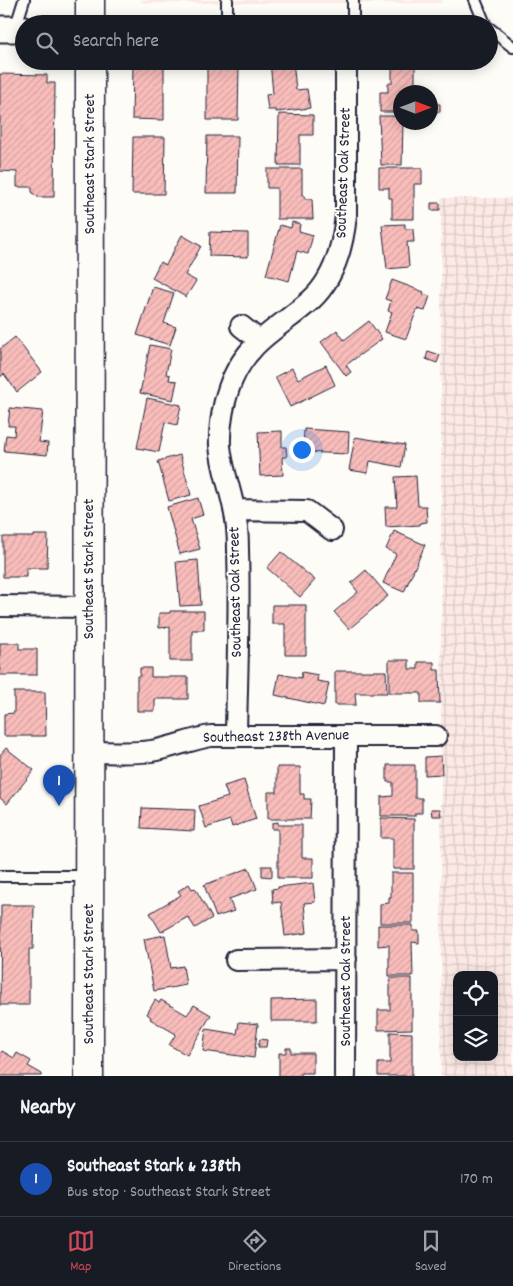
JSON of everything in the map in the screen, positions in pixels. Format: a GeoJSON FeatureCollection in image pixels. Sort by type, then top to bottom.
{"type":"FeatureCollection","features":[{"type":"Feature","properties":{"kind":"main road"},"geometry":{"type":"LineString","coordinates":[[90,0],[90,15]]}},
{"type":"Feature","properties":{"kind":"main road","name":"Southeast Stark Street"},"geometry":{"type":"LineString","coordinates":[[89,1076],[90,70]]}},
{"type":"Feature","properties":{"kind":"street","name":"Southeast Oak Street"},"geometry":{"type":"LineString","coordinates":[[236,735],[238,549],[234,510],[220,446],[222,417],[232,380],[244,358],[259,340],[312,299],[327,279],[338,258],[344,240],[346,215],[346,70]]}},
{"type":"Feature","properties":{"kind":"street"},"geometry":{"type":"LineString","coordinates":[[241,326],[259,340]]}},
{"type":"Feature","properties":{"kind":"street"},"geometry":{"type":"LineString","coordinates":[[234,510],[306,511],[332,530]]}},
{"type":"Feature","properties":{"kind":"street"},"geometry":{"type":"LineString","coordinates":[[0,606],[89,607]]}},
{"type":"Feature","properties":{"kind":"street","name":"Southeast 238th Avenue"},"geometry":{"type":"LineString","coordinates":[[89,752],[150,751],[211,736],[436,736]]}},
{"type":"Feature","properties":{"kind":"street","name":"Southeast Oak Street"},"geometry":{"type":"LineString","coordinates":[[346,736],[346,1076]]}},
{"type":"Feature","properties":{"kind":"street"},"geometry":{"type":"LineString","coordinates":[[236,960],[346,959]]}},
{"type":"Feature","properties":{"kind":"lane"},"geometry":{"type":"LineString","coordinates":[[18,15],[24,0]]}},
{"type":"Feature","properties":{"kind":"lane"},"geometry":{"type":"LineString","coordinates":[[227,0],[227,15]]}},
{"type":"Feature","properties":{"kind":"lane"},"geometry":{"type":"LineString","coordinates":[[353,0],[353,15]]}},
{"type":"Feature","properties":{"kind":"lane"},"geometry":{"type":"LineString","coordinates":[[475,0],[481,15]]}},
{"type":"Feature","properties":{"kind":"lane"},"geometry":{"type":"LineString","coordinates":[[498,35],[513,47]]}},
{"type":"Feature","properties":{"kind":"lane"},"geometry":{"type":"LineString","coordinates":[[0,876],[89,876]]}},
{"type":"Feature","properties":{"kind":"shaded area"},"geometry":{"type":"Polygon","coordinates":[[[140,0],[441,0],[441,3],[144,3],[140,0]]]}},
{"type":"Feature","properties":{"kind":"shaded area"},"geometry":{"type":"Polygon","coordinates":[[[441,198],[513,198],[513,1076],[441,1076],[441,198]]]}},
{"type":"Feature","properties":{"kind":"building"},"geometry":{"type":"Polygon","coordinates":[[[133,70],[164,70],[164,120],[132,119],[133,70]]]}},
{"type":"Feature","properties":{"kind":"building"},"geometry":{"type":"Polygon","coordinates":[[[207,70],[239,70],[238,120],[207,120],[207,70]]]}},
{"type":"Feature","properties":{"kind":"building"},"geometry":{"type":"Polygon","coordinates":[[[271,70],[294,70],[296,90],[307,89],[310,108],[276,112],[276,110],[268,110],[266,95],[273,94],[271,70]]]}},
{"type":"Feature","properties":{"kind":"building"},"geometry":{"type":"Polygon","coordinates":[[[392,70],[415,70],[415,85],[393,85],[393,112],[380,112],[380,92],[388,92],[388,83],[392,83],[392,70]]]}},
{"type":"Feature","properties":{"kind":"building"},"geometry":{"type":"Polygon","coordinates":[[[0,74],[47,75],[47,83],[55,83],[54,197],[37,197],[32,192],[32,187],[17,187],[17,172],[0,171],[0,74]]]}},
{"type":"Feature","properties":{"kind":"building"},"geometry":{"type":"Polygon","coordinates":[[[438,104],[440,104],[440,112],[438,112],[438,104]]]}},
{"type":"Feature","properties":{"kind":"building"},"geometry":{"type":"Polygon","coordinates":[[[279,114],[313,115],[313,135],[300,135],[300,165],[278,165],[279,114]]]}},
{"type":"Feature","properties":{"kind":"building"},"geometry":{"type":"Polygon","coordinates":[[[379,116],[393,116],[393,130],[403,130],[402,165],[381,165],[379,116]]]}},
{"type":"Feature","properties":{"kind":"building"},"geometry":{"type":"Polygon","coordinates":[[[207,136],[238,136],[237,193],[206,193],[207,136]]]}},
{"type":"Feature","properties":{"kind":"building"},"geometry":{"type":"Polygon","coordinates":[[[133,137],[165,137],[164,194],[132,194],[133,137]]]}},
{"type":"Feature","properties":{"kind":"building"},"geometry":{"type":"Polygon","coordinates":[[[379,168],[422,168],[422,184],[414,184],[414,219],[392,219],[392,198],[389,198],[389,188],[379,188],[379,168]]]}},
{"type":"Feature","properties":{"kind":"building"},"geometry":{"type":"Polygon","coordinates":[[[267,169],[302,169],[302,195],[304,195],[305,199],[312,199],[313,219],[277,219],[277,188],[267,188],[267,169]]]}},
{"type":"Feature","properties":{"kind":"building"},"geometry":{"type":"Polygon","coordinates":[[[431,203],[440,203],[440,210],[431,210],[431,203]]]}},
{"type":"Feature","properties":{"kind":"building"},"geometry":{"type":"Polygon","coordinates":[[[292,222],[300,224],[299,231],[313,235],[308,254],[297,251],[289,281],[266,275],[280,225],[291,228],[292,222]]]}},
{"type":"Feature","properties":{"kind":"building"},"geometry":{"type":"Polygon","coordinates":[[[405,224],[405,229],[413,229],[414,242],[407,242],[409,267],[387,269],[382,225],[405,224]]]}},
{"type":"Feature","properties":{"kind":"building"},"geometry":{"type":"Polygon","coordinates":[[[210,232],[248,233],[248,257],[209,256],[210,232]]]}},
{"type":"Feature","properties":{"kind":"building"},"geometry":{"type":"Polygon","coordinates":[[[182,235],[201,246],[185,275],[196,281],[186,297],[152,278],[160,262],[166,265],[182,235]]]}},
{"type":"Feature","properties":{"kind":"building"},"geometry":{"type":"Polygon","coordinates":[[[392,280],[430,296],[425,311],[417,309],[406,339],[385,332],[392,312],[388,311],[391,301],[385,299],[392,280]]]}},
{"type":"Feature","properties":{"kind":"building"},"geometry":{"type":"Polygon","coordinates":[[[153,287],[174,293],[164,323],[176,327],[170,345],[137,335],[153,287]]]}},
{"type":"Feature","properties":{"kind":"building"},"geometry":{"type":"Polygon","coordinates":[[[369,321],[382,339],[346,365],[351,372],[346,376],[321,342],[337,330],[344,340],[369,321]]]}},
{"type":"Feature","properties":{"kind":"building"},"geometry":{"type":"Polygon","coordinates":[[[15,337],[42,372],[17,392],[4,374],[0,377],[0,349],[15,337]]]}},
{"type":"Feature","properties":{"kind":"building"},"geometry":{"type":"Polygon","coordinates":[[[150,345],[171,349],[166,374],[170,375],[169,380],[177,381],[173,400],[140,393],[150,345]]]}},
{"type":"Feature","properties":{"kind":"building"},"geometry":{"type":"Polygon","coordinates":[[[428,351],[440,355],[437,363],[426,359],[428,351]]]}},
{"type":"Feature","properties":{"kind":"building"},"geometry":{"type":"Polygon","coordinates":[[[326,365],[335,385],[290,407],[275,377],[292,368],[298,379],[326,365]]]}},
{"type":"Feature","properties":{"kind":"building"},"geometry":{"type":"Polygon","coordinates":[[[147,398],[181,405],[177,425],[165,422],[159,452],[137,448],[147,398]]]}},
{"type":"Feature","properties":{"kind":"building"},"geometry":{"type":"Polygon","coordinates":[[[10,408],[43,411],[39,442],[48,443],[47,455],[4,451],[6,435],[14,436],[15,426],[8,426],[10,408]]]}},
{"type":"Feature","properties":{"kind":"building"},"geometry":{"type":"Polygon","coordinates":[[[304,429],[349,432],[348,454],[303,452],[304,429]]]}},
{"type":"Feature","properties":{"kind":"building"},"geometry":{"type":"Polygon","coordinates":[[[282,431],[282,447],[286,447],[287,457],[282,457],[283,475],[260,476],[258,432],[282,431]]]}},
{"type":"Feature","properties":{"kind":"building"},"geometry":{"type":"Polygon","coordinates":[[[355,437],[405,445],[401,467],[370,461],[368,473],[349,470],[355,437]]]}},
{"type":"Feature","properties":{"kind":"building"},"geometry":{"type":"Polygon","coordinates":[[[180,455],[191,495],[169,501],[158,461],[180,455]]]}},
{"type":"Feature","properties":{"kind":"building"},"geometry":{"type":"Polygon","coordinates":[[[416,476],[418,506],[426,506],[427,522],[420,523],[420,525],[386,527],[385,507],[397,507],[395,477],[416,476]]]}},
{"type":"Feature","properties":{"kind":"building"},"geometry":{"type":"Polygon","coordinates":[[[198,498],[203,515],[191,519],[200,549],[180,554],[167,507],[198,498]]]}},
{"type":"Feature","properties":{"kind":"building"},"geometry":{"type":"Polygon","coordinates":[[[394,531],[425,545],[404,592],[383,583],[396,554],[386,549],[394,531]]]}},
{"type":"Feature","properties":{"kind":"building"},"geometry":{"type":"Polygon","coordinates":[[[34,535],[48,535],[47,568],[26,568],[26,577],[3,577],[3,537],[34,537],[34,535]]]}},
{"type":"Feature","properties":{"kind":"building"},"geometry":{"type":"Polygon","coordinates":[[[281,552],[315,580],[300,597],[267,568],[281,552]]]}},
{"type":"Feature","properties":{"kind":"building"},"geometry":{"type":"Polygon","coordinates":[[[198,560],[201,605],[180,606],[176,562],[198,560]]]}},
{"type":"Feature","properties":{"kind":"building"},"geometry":{"type":"Polygon","coordinates":[[[366,570],[388,596],[349,629],[334,612],[358,592],[351,583],[366,570]]]}},
{"type":"Feature","properties":{"kind":"building"},"geometry":{"type":"Polygon","coordinates":[[[272,605],[306,605],[306,655],[285,655],[285,624],[272,624],[272,605]]]}},
{"type":"Feature","properties":{"kind":"building"},"geometry":{"type":"Polygon","coordinates":[[[170,611],[204,611],[204,630],[192,630],[192,661],[170,661],[170,627],[159,628],[159,613],[170,613],[170,611]]]}},
{"type":"Feature","properties":{"kind":"building"},"geometry":{"type":"Polygon","coordinates":[[[0,643],[19,643],[19,649],[37,649],[37,675],[0,675],[0,643]]]}},
{"type":"Feature","properties":{"kind":"building"},"geometry":{"type":"Polygon","coordinates":[[[389,660],[409,660],[409,669],[418,669],[418,662],[434,662],[434,670],[439,670],[440,703],[421,703],[421,693],[389,693],[389,660]]]}},
{"type":"Feature","properties":{"kind":"building"},"geometry":{"type":"Polygon","coordinates":[[[140,668],[151,668],[151,677],[188,677],[188,699],[155,699],[155,711],[137,711],[137,676],[140,676],[140,668]]]}},
{"type":"Feature","properties":{"kind":"building"},"geometry":{"type":"Polygon","coordinates":[[[335,671],[386,671],[387,693],[355,693],[356,705],[335,705],[335,671]]]}},
{"type":"Feature","properties":{"kind":"building"},"geometry":{"type":"Polygon","coordinates":[[[302,672],[318,675],[317,681],[329,683],[324,706],[275,695],[279,674],[301,678],[302,672]]]}},
{"type":"Feature","properties":{"kind":"building"},"geometry":{"type":"Polygon","coordinates":[[[14,692],[45,692],[46,736],[4,736],[4,714],[14,713],[14,692]]]}},
{"type":"Feature","properties":{"kind":"building"},"geometry":{"type":"Polygon","coordinates":[[[6,748],[34,770],[7,804],[0,798],[0,755],[6,748]]]}},
{"type":"Feature","properties":{"kind":"building"},"geometry":{"type":"Polygon","coordinates":[[[441,756],[442,774],[425,775],[425,757],[441,756]]]}},
{"type":"Feature","properties":{"kind":"building"},"geometry":{"type":"Polygon","coordinates":[[[387,765],[415,765],[415,798],[422,798],[422,813],[415,813],[415,816],[381,816],[381,797],[393,796],[393,782],[387,782],[387,765]]]}},
{"type":"Feature","properties":{"kind":"building"},"geometry":{"type":"Polygon","coordinates":[[[277,767],[300,767],[300,794],[304,794],[304,799],[311,799],[310,819],[268,819],[268,792],[277,792],[277,767]]]}},
{"type":"Feature","properties":{"kind":"building"},"geometry":{"type":"Polygon","coordinates":[[[244,780],[256,819],[232,827],[230,820],[206,828],[199,806],[228,797],[224,786],[244,780]]]}},
{"type":"Feature","properties":{"kind":"building"},"geometry":{"type":"Polygon","coordinates":[[[142,808],[195,810],[194,831],[141,828],[142,808]]]}},
{"type":"Feature","properties":{"kind":"building"},"geometry":{"type":"Polygon","coordinates":[[[431,809],[440,809],[441,816],[432,816],[431,809]]]}},
{"type":"Feature","properties":{"kind":"building"},"geometry":{"type":"Polygon","coordinates":[[[381,818],[414,819],[414,869],[393,869],[393,838],[381,838],[381,818]]]}},
{"type":"Feature","properties":{"kind":"building"},"geometry":{"type":"Polygon","coordinates":[[[278,822],[278,825],[302,825],[302,858],[313,858],[313,878],[278,878],[278,829],[272,829],[272,823],[278,822]]]}},
{"type":"Feature","properties":{"kind":"building"},"geometry":{"type":"Polygon","coordinates":[[[262,866],[272,866],[272,877],[262,876],[262,866]]]}},
{"type":"Feature","properties":{"kind":"building"},"geometry":{"type":"Polygon","coordinates":[[[249,868],[257,889],[229,899],[234,911],[216,917],[204,885],[249,868]]]}},
{"type":"Feature","properties":{"kind":"building"},"geometry":{"type":"Polygon","coordinates":[[[391,873],[413,873],[413,923],[380,923],[380,904],[389,903],[389,897],[391,897],[391,873]]]}},
{"type":"Feature","properties":{"kind":"building"},"geometry":{"type":"Polygon","coordinates":[[[313,883],[315,902],[304,903],[307,933],[285,936],[281,902],[273,903],[272,889],[313,883]]]}},
{"type":"Feature","properties":{"kind":"building"},"geometry":{"type":"Polygon","coordinates":[[[189,884],[192,889],[195,888],[212,918],[195,928],[188,917],[161,932],[150,913],[181,895],[178,891],[189,884]]]}},
{"type":"Feature","properties":{"kind":"building"},"geometry":{"type":"Polygon","coordinates":[[[1,905],[34,905],[33,949],[29,949],[29,1005],[0,1005],[1,905]]]}},
{"type":"Feature","properties":{"kind":"building"},"geometry":{"type":"Polygon","coordinates":[[[378,925],[413,925],[413,931],[419,931],[419,943],[412,942],[413,976],[389,976],[389,945],[378,946],[378,925]]]}},
{"type":"Feature","properties":{"kind":"building"},"geometry":{"type":"Polygon","coordinates":[[[165,935],[171,968],[183,966],[186,985],[154,991],[144,939],[165,935]]]}},
{"type":"Feature","properties":{"kind":"building"},"geometry":{"type":"Polygon","coordinates":[[[390,978],[412,978],[412,1029],[378,1030],[378,1010],[390,1010],[390,978]]]}},
{"type":"Feature","properties":{"kind":"building"},"geometry":{"type":"Polygon","coordinates":[[[317,999],[317,1021],[271,1021],[271,1000],[317,999]]]}},
{"type":"Feature","properties":{"kind":"building"},"geometry":{"type":"Polygon","coordinates":[[[155,1000],[159,1003],[161,1000],[187,1015],[194,1005],[211,1015],[187,1055],[169,1045],[176,1034],[150,1019],[151,1017],[147,1014],[155,1000]]]}},
{"type":"Feature","properties":{"kind":"building"},"geometry":{"type":"Polygon","coordinates":[[[239,1022],[258,1024],[254,1058],[203,1051],[206,1029],[237,1034],[239,1022]]]}},
{"type":"Feature","properties":{"kind":"building"},"geometry":{"type":"Polygon","coordinates":[[[390,1032],[412,1033],[412,1076],[378,1076],[378,1063],[390,1063],[390,1032]]]}},
{"type":"Feature","properties":{"kind":"building"},"geometry":{"type":"Polygon","coordinates":[[[260,1039],[267,1040],[266,1047],[258,1047],[260,1039]]]}},
{"type":"Feature","properties":{"kind":"building"},"geometry":{"type":"Polygon","coordinates":[[[286,1048],[291,1048],[291,1053],[313,1053],[313,1073],[301,1073],[301,1076],[279,1076],[279,1053],[286,1053],[286,1048]]]}},
{"type":"Feature","properties":{"kind":"building"},"geometry":{"type":"Polygon","coordinates":[[[2,1051],[14,1058],[17,1053],[31,1061],[28,1066],[42,1074],[41,1076],[0,1076],[0,1054],[2,1051]]]}},
{"type":"Feature","properties":{"kind":"place","name":"Southeast Stark & 238th"},"geometry":{"type":"Point","coordinates":[59,806]}}]}
